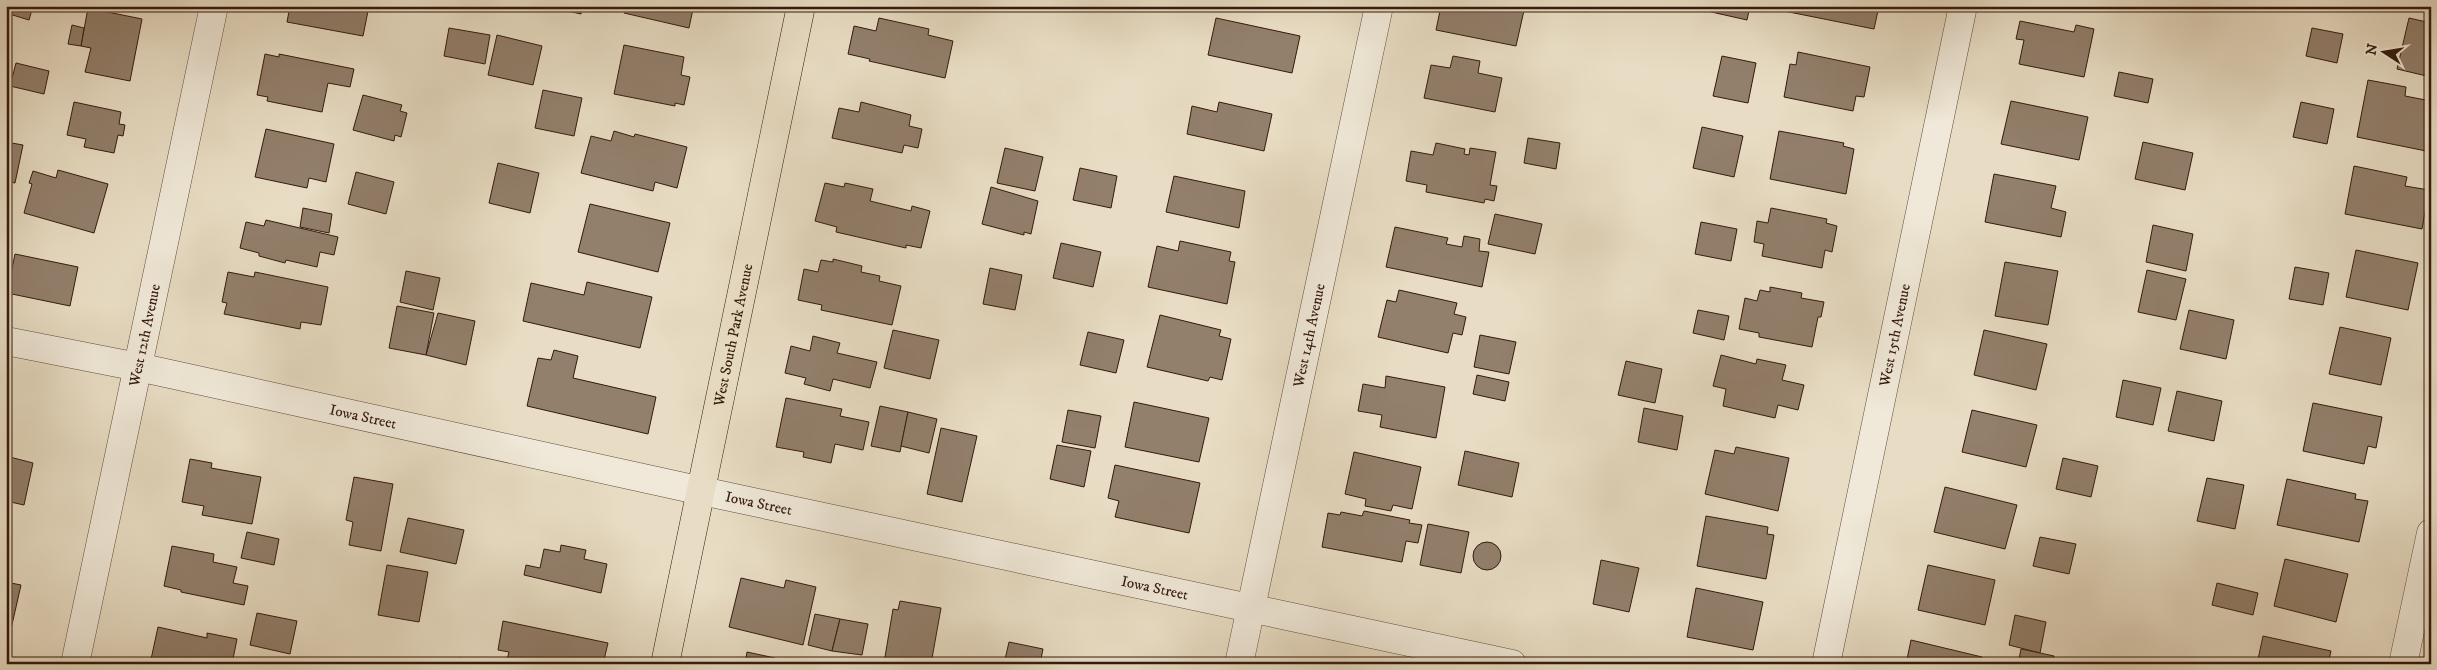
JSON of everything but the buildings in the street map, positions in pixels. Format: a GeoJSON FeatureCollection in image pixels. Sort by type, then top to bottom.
{"type":"FeatureCollection","features":[{"type":"Feature","properties":{"kind":"main road","name":"West South Park Avenue"},"geometry":{"type":"LineString","coordinates":[[665,664],[801,6]]}},
{"type":"Feature","properties":{"kind":"street","name":"West 12th Avenue"},"geometry":{"type":"LineString","coordinates":[[75,664],[214,6]]}},
{"type":"Feature","properties":{"kind":"street","name":"West 14th Avenue"},"geometry":{"type":"LineString","coordinates":[[1239,664],[1378,6]]}},
{"type":"Feature","properties":{"kind":"street","name":"West 15th Avenue"},"geometry":{"type":"LineString","coordinates":[[1826,664],[1963,6]]}},
{"type":"Feature","properties":{"kind":"street","name":"Iowa Street"},"geometry":{"type":"LineString","coordinates":[[6,341],[138,367],[702,491],[1512,664]]}},
{"type":"Feature","properties":{"kind":"street"},"geometry":{"type":"LineString","coordinates":[[2403,664],[2431,533]]}}]}
